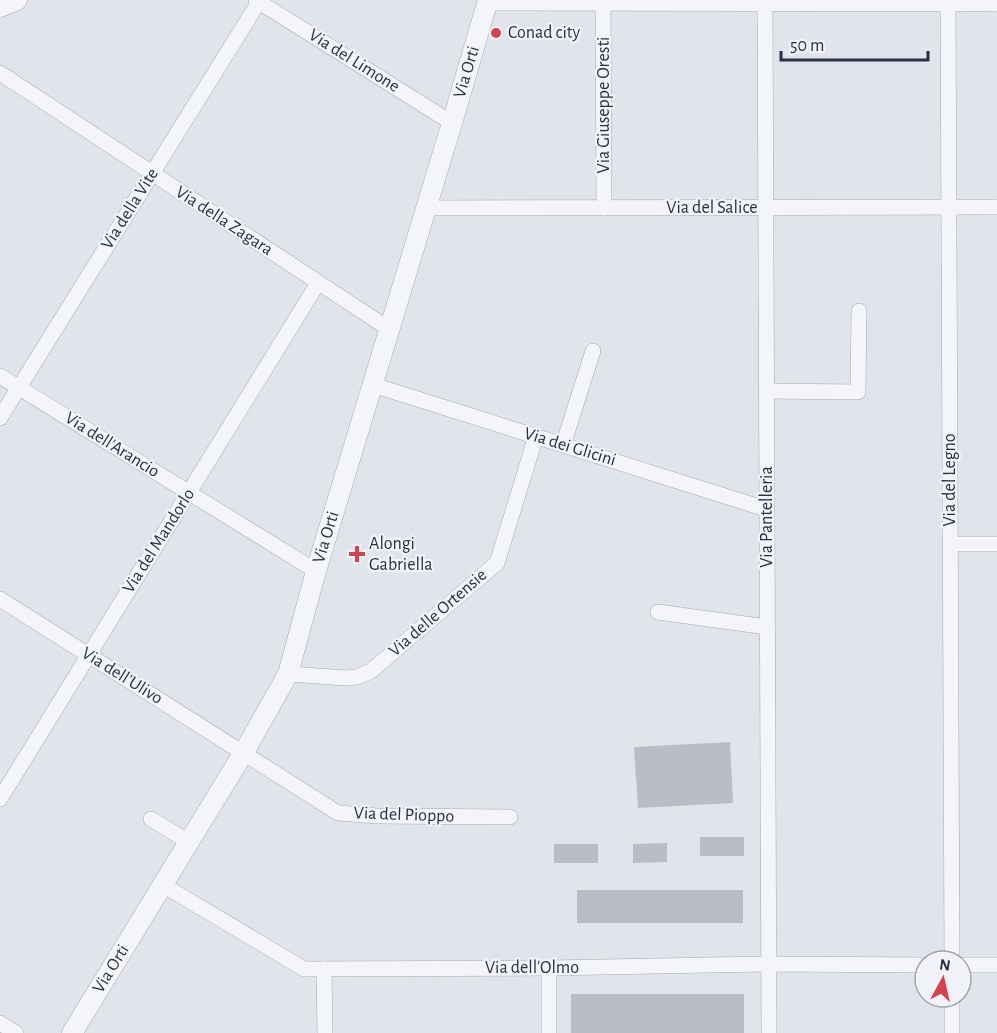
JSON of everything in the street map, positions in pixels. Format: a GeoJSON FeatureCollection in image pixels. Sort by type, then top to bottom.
{"type":"FeatureCollection","features":[{"type":"Feature","properties":{"kind":"street"},"geometry":{"type":"LineString","coordinates":[[0,6],[18,0]]}},
{"type":"Feature","properties":{"kind":"street","name":"Via del Limone"},"geometry":{"type":"LineString","coordinates":[[258,0],[452,123]]}},
{"type":"Feature","properties":{"kind":"street","name":"Via della Vite"},"geometry":{"type":"LineString","coordinates":[[0,418],[258,0]]}},
{"type":"Feature","properties":{"kind":"street"},"geometry":{"type":"LineString","coordinates":[[487,2],[997,3]]}},
{"type":"Feature","properties":{"kind":"street","name":"Via Orti"},"geometry":{"type":"LineString","coordinates":[[72,1033],[244,752],[288,674],[316,572],[487,2]]}},
{"type":"Feature","properties":{"kind":"street","name":"Via Pantelleria"},"geometry":{"type":"LineString","coordinates":[[765,2],[769,1033]]}},
{"type":"Feature","properties":{"kind":"street","name":"Via del Legno"},"geometry":{"type":"LineString","coordinates":[[948,2],[952,949]]}},
{"type":"Feature","properties":{"kind":"street","name":"Via Giuseppe Oresti"},"geometry":{"type":"LineString","coordinates":[[603,3],[604,208]]}},
{"type":"Feature","properties":{"kind":"street","name":"Via della Zagara"},"geometry":{"type":"LineString","coordinates":[[0,74],[389,329]]}},
{"type":"Feature","properties":{"kind":"street","name":"Via del Salice"},"geometry":{"type":"LineString","coordinates":[[426,208],[997,207]]}},
{"type":"Feature","properties":{"kind":"street","name":"Via del Mandorlo"},"geometry":{"type":"LineString","coordinates":[[0,799],[318,283]]}},
{"type":"Feature","properties":{"kind":"street"},"geometry":{"type":"LineString","coordinates":[[766,391],[858,392],[859,311]]}},
{"type":"Feature","properties":{"kind":"street"},"geometry":{"type":"LineString","coordinates":[[563,445],[593,351]]}},
{"type":"Feature","properties":{"kind":"street","name":"Via dell'Arancio"},"geometry":{"type":"LineString","coordinates":[[0,375],[316,572]]}},
{"type":"Feature","properties":{"kind":"street","name":"Via dei Glicini"},"geometry":{"type":"LineString","coordinates":[[373,385],[766,509]]}},
{"type":"Feature","properties":{"kind":"street","name":"Via delle Ortensie"},"geometry":{"type":"LineString","coordinates":[[288,674],[346,678],[357,677],[371,671],[497,563],[536,436]]}},
{"type":"Feature","properties":{"kind":"street"},"geometry":{"type":"LineString","coordinates":[[950,544],[997,544]]}},
{"type":"Feature","properties":{"kind":"street","name":"Via dell'Ulivo"},"geometry":{"type":"LineString","coordinates":[[0,599],[244,752]]}},
{"type":"Feature","properties":{"kind":"street"},"geometry":{"type":"LineString","coordinates":[[658,612],[767,627]]}},
{"type":"Feature","properties":{"kind":"street","name":"Via del Pioppo"},"geometry":{"type":"LineString","coordinates":[[244,752],[338,813],[377,816],[510,817]]}},
{"type":"Feature","properties":{"kind":"street"},"geometry":{"type":"LineString","coordinates":[[151,819],[189,842]]}},
{"type":"Feature","properties":{"kind":"street","name":"Via dell'Olmo"},"geometry":{"type":"LineString","coordinates":[[163,885],[304,969],[769,964],[913,965]]}},
{"type":"Feature","properties":{"kind":"street"},"geometry":{"type":"LineString","coordinates":[[973,965],[997,965]]}},
{"type":"Feature","properties":{"kind":"street"},"geometry":{"type":"LineString","coordinates":[[549,968],[549,1033]]}},
{"type":"Feature","properties":{"kind":"street"},"geometry":{"type":"LineString","coordinates":[[324,969],[325,1033]]}},
{"type":"Feature","properties":{"kind":"street"},"geometry":{"type":"LineString","coordinates":[[952,1009],[952,1033]]}},
{"type":"Feature","properties":{"kind":"street"},"geometry":{"type":"LineString","coordinates":[[0,1023],[16,1033]]}},
{"type":"Feature","properties":{"kind":"building"},"geometry":{"type":"Polygon","coordinates":[[[730,742],[733,803],[638,808],[634,747],[730,742]]]}},
{"type":"Feature","properties":{"kind":"building"},"geometry":{"type":"Polygon","coordinates":[[[700,837],[744,837],[744,856],[700,856],[700,837]]]}},
{"type":"Feature","properties":{"kind":"building"},"geometry":{"type":"Polygon","coordinates":[[[667,843],[667,862],[633,863],[633,844],[667,843]]]}},
{"type":"Feature","properties":{"kind":"building"},"geometry":{"type":"Polygon","coordinates":[[[554,844],[598,844],[598,863],[554,863],[554,844]]]}},
{"type":"Feature","properties":{"kind":"building"},"geometry":{"type":"Polygon","coordinates":[[[577,890],[743,890],[743,923],[577,923],[577,890]]]}},
{"type":"Feature","properties":{"kind":"building"},"geometry":{"type":"Polygon","coordinates":[[[571,994],[744,994],[744,1033],[571,1033],[571,994]]]}},
{"type":"Feature","properties":{"kind":"place","name":"Conad city"},"geometry":{"type":"Point","coordinates":[496,33]}},
{"type":"Feature","properties":{"kind":"place","name":"Alongi Gabriella"},"geometry":{"type":"Point","coordinates":[357,554]}}]}
